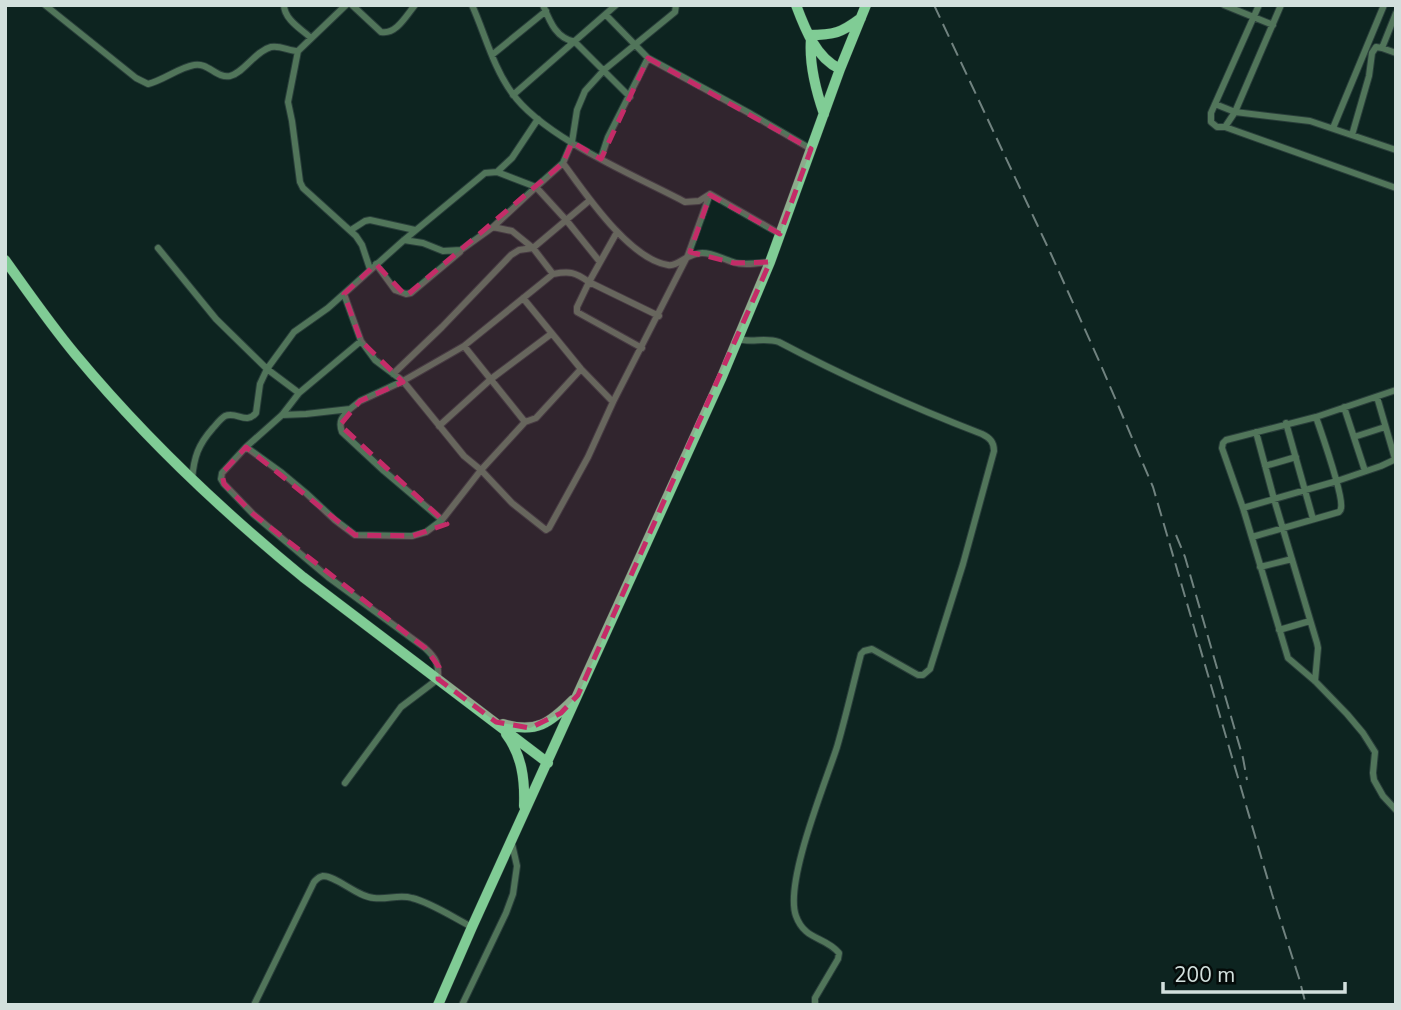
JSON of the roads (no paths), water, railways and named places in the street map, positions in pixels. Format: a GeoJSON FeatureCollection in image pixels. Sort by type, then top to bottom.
{"type":"FeatureCollection","features":[{"type":"Feature","properties":{"kind":"main road"},"geometry":{"type":"LineString","coordinates":[[796,5],[810,36],[828,62],[840,69]]}},
{"type":"Feature","properties":{"kind":"main road"},"geometry":{"type":"LineString","coordinates":[[438,1005],[738,339],[770,262],[866,5]]}},
{"type":"Feature","properties":{"kind":"main road"},"geometry":{"type":"LineString","coordinates":[[810,36],[836,34],[862,18]]}},
{"type":"Feature","properties":{"kind":"main road"},"geometry":{"type":"LineString","coordinates":[[810,36],[810,55],[824,114]]}},
{"type":"Feature","properties":{"kind":"main road"},"geometry":{"type":"LineString","coordinates":[[5,260],[75,354],[192,480],[267,548],[548,762]]}},
{"type":"Feature","properties":{"kind":"main road"},"geometry":{"type":"LineString","coordinates":[[496,722],[520,728],[541,726],[561,713],[578,695]]}},
{"type":"Feature","properties":{"kind":"main road"},"geometry":{"type":"LineString","coordinates":[[496,722],[511,741],[522,768],[524,813]]}},
{"type":"Feature","properties":{"kind":"street"},"geometry":{"type":"LineString","coordinates":[[45,5],[136,78],[148,84],[194,65],[203,65],[228,77],[271,47],[298,51]]}},
{"type":"Feature","properties":{"kind":"street"},"geometry":{"type":"LineString","coordinates":[[284,5],[286,15],[311,38]]}},
{"type":"Feature","properties":{"kind":"street"},"geometry":{"type":"LineString","coordinates":[[346,5],[298,51],[288,102],[300,182],[303,188],[351,230],[362,245],[370,270]]}},
{"type":"Feature","properties":{"kind":"street"},"geometry":{"type":"LineString","coordinates":[[352,5],[381,32],[386,33],[400,24],[415,5]]}},
{"type":"Feature","properties":{"kind":"street"},"geometry":{"type":"LineString","coordinates":[[472,5],[492,55],[513,95],[538,119],[572,142],[685,202],[699,201],[710,194]]}},
{"type":"Feature","properties":{"kind":"street"},"geometry":{"type":"LineString","coordinates":[[513,95],[617,5]]}},
{"type":"Feature","properties":{"kind":"street"},"geometry":{"type":"LineString","coordinates":[[376,264],[395,290],[411,293],[492,227],[562,163],[572,142],[576,110],[590,84],[674,12],[677,5]]}},
{"type":"Feature","properties":{"kind":"street"},"geometry":{"type":"LineString","coordinates":[[1224,5],[1273,24]]}},
{"type":"Feature","properties":{"kind":"street"},"geometry":{"type":"LineString","coordinates":[[1259,5],[1211,113],[1211,122],[1217,127],[1225,127],[1396,188]]}},
{"type":"Feature","properties":{"kind":"street"},"geometry":{"type":"LineString","coordinates":[[1225,127],[1235,112],[1281,5]]}},
{"type":"Feature","properties":{"kind":"street"},"geometry":{"type":"LineString","coordinates":[[1333,128],[1384,5]]}},
{"type":"Feature","properties":{"kind":"street"},"geometry":{"type":"LineString","coordinates":[[492,55],[545,8],[559,35],[575,42],[630,97]]}},
{"type":"Feature","properties":{"kind":"street"},"geometry":{"type":"LineString","coordinates":[[1382,48],[1396,13]]}},
{"type":"Feature","properties":{"kind":"street"},"geometry":{"type":"LineString","coordinates":[[606,15],[648,58],[811,149]]}},
{"type":"Feature","properties":{"kind":"street"},"geometry":{"type":"LineString","coordinates":[[1352,135],[1369,75],[1371,53],[1376,47],[1396,53]]}},
{"type":"Feature","properties":{"kind":"street"},"geometry":{"type":"LineString","coordinates":[[601,158],[608,137],[648,58]]}},
{"type":"Feature","properties":{"kind":"street"},"geometry":{"type":"LineString","coordinates":[[1215,104],[1235,112],[1310,121],[1396,150]]}},
{"type":"Feature","properties":{"kind":"street"},"geometry":{"type":"LineString","coordinates":[[497,172],[512,158],[538,119]]}},
{"type":"Feature","properties":{"kind":"street"},"geometry":{"type":"LineString","coordinates":[[562,163],[617,232],[646,256],[667,265],[675,265],[688,255],[701,253],[716,255],[734,263],[770,262]]}},
{"type":"Feature","properties":{"kind":"street"},"geometry":{"type":"LineString","coordinates":[[192,480],[197,451],[221,420],[233,415],[249,418],[256,412],[260,384],[267,369],[294,332],[344,294],[415,230],[485,173],[497,172],[536,187],[568,221],[600,262]]}},
{"type":"Feature","properties":{"kind":"street"},"geometry":{"type":"LineString","coordinates":[[710,194],[780,234]]}},
{"type":"Feature","properties":{"kind":"street"},"geometry":{"type":"LineString","coordinates":[[344,294],[361,341],[374,360],[403,381],[464,456],[512,503],[546,530],[588,457],[613,402],[659,316],[688,255],[710,194]]}},
{"type":"Feature","properties":{"kind":"street"},"geometry":{"type":"LineString","coordinates":[[393,374],[511,255],[519,250],[533,248],[590,200]]}},
{"type":"Feature","properties":{"kind":"street"},"geometry":{"type":"LineString","coordinates":[[351,230],[370,220],[415,230]]}},
{"type":"Feature","properties":{"kind":"street"},"geometry":{"type":"LineString","coordinates":[[492,227],[512,231],[533,248],[553,274]]}},
{"type":"Feature","properties":{"kind":"street"},"geometry":{"type":"LineString","coordinates":[[617,232],[589,282],[577,312],[642,348]]}},
{"type":"Feature","properties":{"kind":"street"},"geometry":{"type":"LineString","coordinates":[[404,240],[443,251],[461,250]]}},
{"type":"Feature","properties":{"kind":"street"},"geometry":{"type":"LineString","coordinates":[[158,248],[216,319],[267,369],[299,393]]}},
{"type":"Feature","properties":{"kind":"street"},"geometry":{"type":"LineString","coordinates":[[442,520],[342,432],[341,419],[350,409],[360,401],[403,381],[464,346],[553,274],[578,274],[659,316]]}},
{"type":"Feature","properties":{"kind":"street"},"geometry":{"type":"LineString","coordinates":[[523,298],[581,369],[613,402]]}},
{"type":"Feature","properties":{"kind":"street"},"geometry":{"type":"LineString","coordinates":[[439,426],[491,379],[551,334]]}},
{"type":"Feature","properties":{"kind":"street"},"geometry":{"type":"LineString","coordinates":[[738,339],[748,342],[766,339],[779,342],[907,404],[982,434],[994,444],[963,564],[930,669],[918,675],[872,649],[861,654],[837,747],[800,860],[795,887],[793,904],[796,918],[803,930],[839,953],[815,998],[815,1005]]}},
{"type":"Feature","properties":{"kind":"street"},"geometry":{"type":"LineString","coordinates":[[345,783],[401,707],[438,679],[439,667],[435,658],[425,648],[328,577],[253,514],[221,479],[222,473],[282,415],[299,393],[361,341]]}},
{"type":"Feature","properties":{"kind":"street"},"geometry":{"type":"LineString","coordinates":[[464,346],[525,422]]}},
{"type":"Feature","properties":{"kind":"street"},"geometry":{"type":"LineString","coordinates":[[246,447],[282,473],[355,535],[412,537],[426,532],[442,520],[481,470],[525,422],[536,418],[581,369]]}},
{"type":"Feature","properties":{"kind":"street"},"geometry":{"type":"LineString","coordinates":[[1396,390],[1316,416],[1226,440],[1222,448],[1288,658],[1315,681],[1363,733],[1375,752],[1374,780],[1383,796],[1396,810]]}},
{"type":"Feature","properties":{"kind":"street"},"geometry":{"type":"LineString","coordinates":[[1243,508],[1336,481],[1395,459],[1377,397]]}},
{"type":"Feature","properties":{"kind":"street"},"geometry":{"type":"LineString","coordinates":[[1344,407],[1365,471]]}},
{"type":"Feature","properties":{"kind":"street"},"geometry":{"type":"LineString","coordinates":[[282,415],[350,409]]}},
{"type":"Feature","properties":{"kind":"street"},"geometry":{"type":"LineString","coordinates":[[1252,537],[1339,512],[1341,504],[1336,481],[1316,416]]}},
{"type":"Feature","properties":{"kind":"street"},"geometry":{"type":"LineString","coordinates":[[1286,424],[1314,519]]}},
{"type":"Feature","properties":{"kind":"street"},"geometry":{"type":"LineString","coordinates":[[1354,437],[1385,427]]}},
{"type":"Feature","properties":{"kind":"street"},"geometry":{"type":"LineString","coordinates":[[1256,432],[1318,648],[1315,681]]}},
{"type":"Feature","properties":{"kind":"street"},"geometry":{"type":"LineString","coordinates":[[1265,466],[1296,457]]}},
{"type":"Feature","properties":{"kind":"street"},"geometry":{"type":"LineString","coordinates":[[1260,567],[1292,559]]}},
{"type":"Feature","properties":{"kind":"street"},"geometry":{"type":"LineString","coordinates":[[1279,630],[1310,621]]}},
{"type":"Feature","properties":{"kind":"street"},"geometry":{"type":"LineString","coordinates":[[462,1005],[513,894],[517,866],[511,842]]}},
{"type":"Feature","properties":{"kind":"street"},"geometry":{"type":"LineString","coordinates":[[254,1005],[314,881],[319,877],[331,878],[372,898],[414,898],[472,927]]}},
{"type":"Feature","properties":{"kind":"railway"},"geometry":{"type":"LineString","coordinates":[[934,5],[1051,254],[1153,487],[1306,1005]]}},
{"type":"Feature","properties":{"kind":"railway"},"geometry":{"type":"LineString","coordinates":[[1176,535],[1185,557],[1247,780]]}}]}
